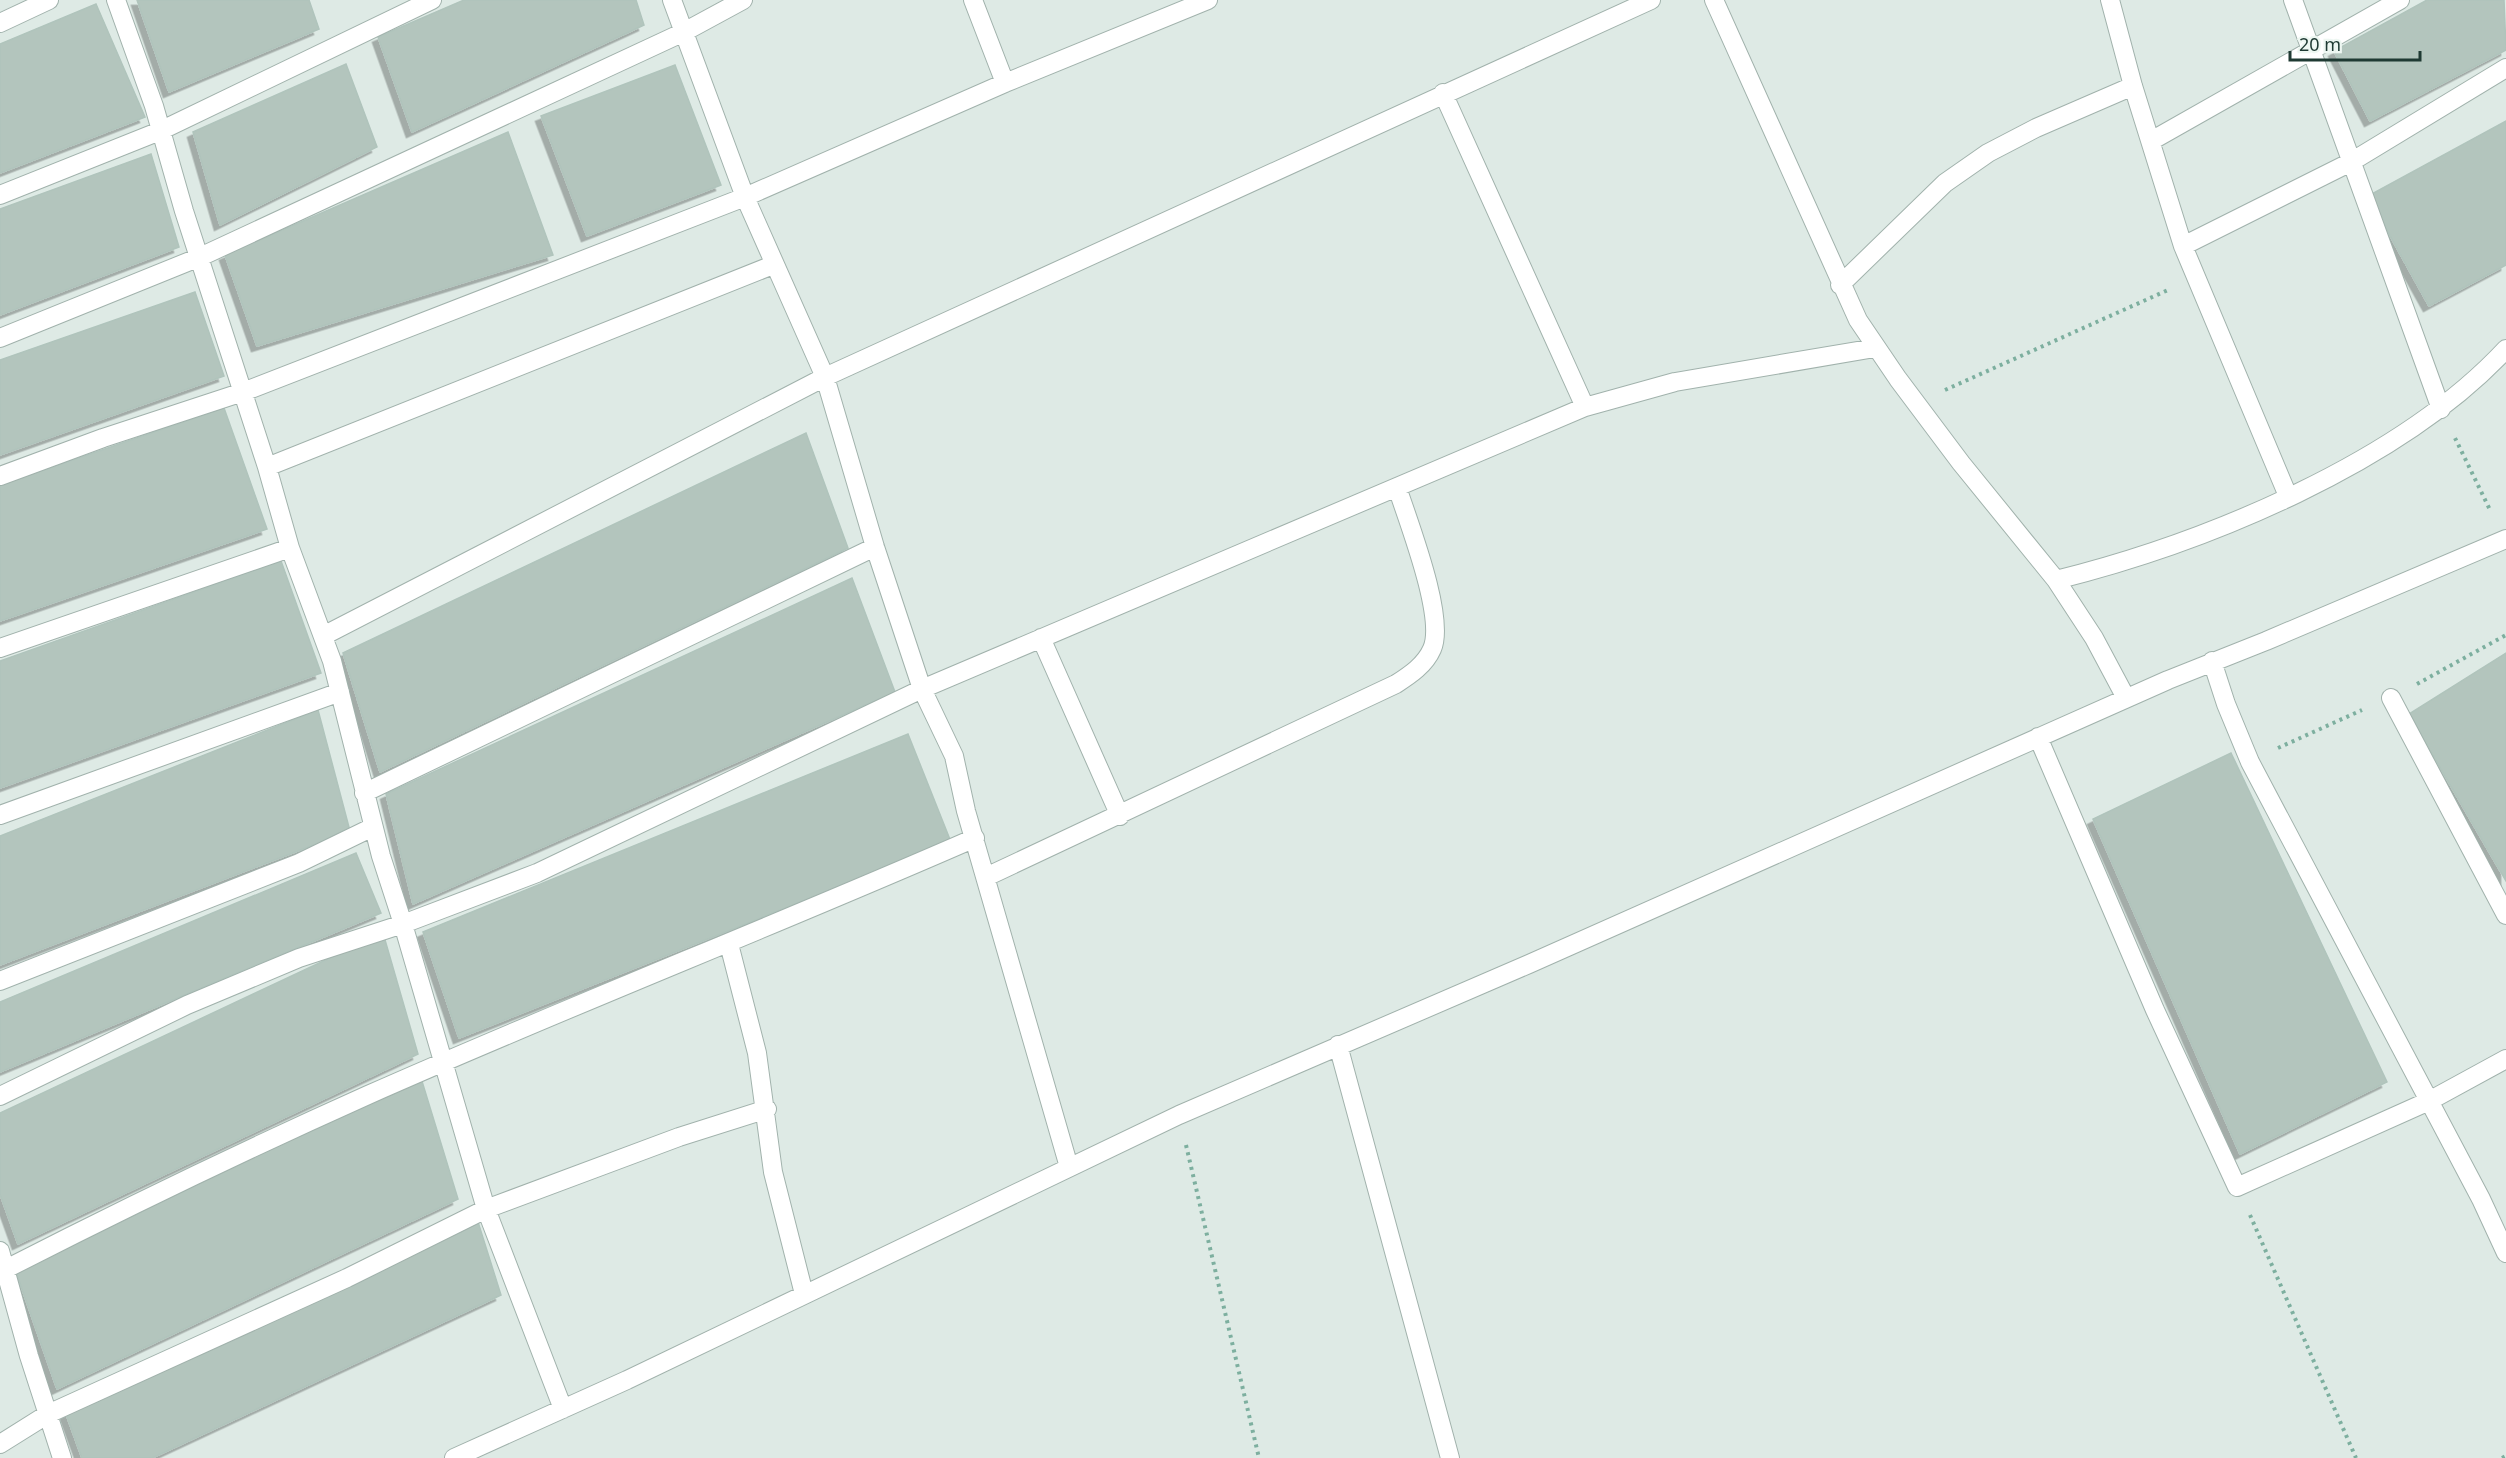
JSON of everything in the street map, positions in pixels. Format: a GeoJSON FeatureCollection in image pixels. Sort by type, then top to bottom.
{"type":"FeatureCollection","features":[{"type":"Feature","properties":{"kind":"street"},"geometry":{"type":"LineString","coordinates":[[0,23],[49,0]]}},
{"type":"Feature","properties":{"kind":"street"},"geometry":{"type":"LineString","coordinates":[[116,0],[267,467],[290,548],[323,636],[340,693],[373,827],[404,924],[486,1209],[563,1409]]}},
{"type":"Feature","properties":{"kind":"street"},"geometry":{"type":"LineString","coordinates":[[0,195],[160,131],[432,0]]}},
{"type":"Feature","properties":{"kind":"street"},"geometry":{"type":"LineString","coordinates":[[672,0],[745,197],[773,265],[825,377],[875,547],[922,689],[954,756],[975,838],[1069,1167]]}},
{"type":"Feature","properties":{"kind":"street"},"geometry":{"type":"LineString","coordinates":[[0,338],[200,257],[684,32],[743,0]]}},
{"type":"Feature","properties":{"kind":"street"},"geometry":{"type":"LineString","coordinates":[[973,0],[1005,83]]}},
{"type":"Feature","properties":{"kind":"street"},"geometry":{"type":"LineString","coordinates":[[0,476],[102,438],[243,392],[745,197],[1005,83],[1208,0]]}},
{"type":"Feature","properties":{"kind":"street"},"geometry":{"type":"LineString","coordinates":[[323,636],[825,377],[1651,0]]}},
{"type":"Feature","properties":{"kind":"street"},"geometry":{"type":"LineString","coordinates":[[1713,0],[1840,285],[1875,348],[1916,404],[2056,580],[2094,638],[2126,698]]}},
{"type":"Feature","properties":{"kind":"street"},"geometry":{"type":"LineString","coordinates":[[2110,0],[2133,86],[2183,246],[2288,496]]}},
{"type":"Feature","properties":{"kind":"street"},"geometry":{"type":"LineString","coordinates":[[2293,0],[2441,409]]}},
{"type":"Feature","properties":{"kind":"street"},"geometry":{"type":"LineString","coordinates":[[2151,141],[2312,52],[2400,0]]}},
{"type":"Feature","properties":{"kind":"street"},"geometry":{"type":"LineString","coordinates":[[2183,246],[2351,162],[2506,68]]}},
{"type":"Feature","properties":{"kind":"street"},"geometry":{"type":"LineString","coordinates":[[1840,285],[1937,190],[1988,153],[2036,128],[2133,86]]}},
{"type":"Feature","properties":{"kind":"street"},"geometry":{"type":"LineString","coordinates":[[1443,93],[1584,407]]}},
{"type":"Feature","properties":{"kind":"street"},"geometry":{"type":"LineString","coordinates":[[267,467],[773,265]]}},
{"type":"Feature","properties":{"kind":"street"},"geometry":{"type":"LineString","coordinates":[[0,1096],[187,1005],[299,958],[404,924],[537,873],[922,689],[1584,407],[1675,382],[1875,348]]}},
{"type":"Feature","properties":{"kind":"street"},"geometry":{"type":"LineString","coordinates":[[2056,580],[2108,567],[2203,535],[2344,468],[2441,409],[2487,370],[2506,349]]}},
{"type":"Feature","properties":{"kind":"street"},"geometry":{"type":"LineString","coordinates":[[986,877],[1120,816],[1396,684],[1412,674],[1432,648],[1435,633],[1431,595],[1397,487]]}},
{"type":"Feature","properties":{"kind":"street"},"geometry":{"type":"LineString","coordinates":[[454,1458],[563,1409],[1179,1115],[1529,964],[2126,698],[2505,539]]}},
{"type":"Feature","properties":{"kind":"street"},"geometry":{"type":"LineString","coordinates":[[364,793],[875,547]]}},
{"type":"Feature","properties":{"kind":"street"},"geometry":{"type":"LineString","coordinates":[[0,648],[290,548]]}},
{"type":"Feature","properties":{"kind":"street"},"geometry":{"type":"LineString","coordinates":[[1041,638],[1120,816]]}},
{"type":"Feature","properties":{"kind":"street"},"geometry":{"type":"LineString","coordinates":[[2212,661],[2226,704],[2250,762],[2481,1199],[2506,1253]]}},
{"type":"Feature","properties":{"kind":"street"},"geometry":{"type":"LineString","coordinates":[[0,815],[340,693]]}},
{"type":"Feature","properties":{"kind":"street"},"geometry":{"type":"LineString","coordinates":[[2391,698],[2506,915]]}},
{"type":"Feature","properties":{"kind":"street"},"geometry":{"type":"LineString","coordinates":[[2038,737],[2155,1010],[2237,1187],[2429,1101],[2506,1059]]}},
{"type":"Feature","properties":{"kind":"street"},"geometry":{"type":"LineString","coordinates":[[0,981],[299,863],[373,827]]}},
{"type":"Feature","properties":{"kind":"street"},"geometry":{"type":"LineString","coordinates":[[3,1270],[230,1158],[443,1063],[729,944],[975,838]]}},
{"type":"Feature","properties":{"kind":"street"},"geometry":{"type":"LineString","coordinates":[[729,944],[757,1053],[767,1109],[773,1172],[804,1294]]}},
{"type":"Feature","properties":{"kind":"street"},"geometry":{"type":"LineString","coordinates":[[1338,1045],[1450,1458]]}},
{"type":"Feature","properties":{"kind":"street"},"geometry":{"type":"LineString","coordinates":[[0,1444],[48,1414],[347,1278],[486,1209],[680,1137],[767,1109]]}},
{"type":"Feature","properties":{"kind":"street"},"geometry":{"type":"LineString","coordinates":[[0,1251],[3,1270],[62,1458]]}},
{"type":"Feature","properties":{"kind":"path"},"geometry":{"type":"LineString","coordinates":[[1916,404],[2196,277]]}},
{"type":"Feature","properties":{"kind":"path"},"geometry":{"type":"LineString","coordinates":[[2441,409],[2505,539]]}},
{"type":"Feature","properties":{"kind":"path"},"geometry":{"type":"LineString","coordinates":[[1179,1115],[1259,1458]]}},
{"type":"Feature","properties":{"kind":"path"},"geometry":{"type":"LineString","coordinates":[[2237,1187],[2356,1458]]}},
{"type":"Feature","properties":{"kind":"path"},"geometry":{"type":"LineString","coordinates":[[2502,1458],[2506,1456]]}},
{"type":"Feature","properties":{"kind":"building"},"geometry":{"type":"Polygon","coordinates":[[[137,0],[309,0],[319,29],[169,92],[137,0]]]}},
{"type":"Feature","properties":{"kind":"building"},"geometry":{"type":"Polygon","coordinates":[[[464,0],[636,0],[644,25],[412,132],[378,37],[464,0]]]}},
{"type":"Feature","properties":{"kind":"building"},"geometry":{"type":"Polygon","coordinates":[[[2427,0],[2504,0],[2506,50],[2370,121],[2334,51],[2427,0]]]}},
{"type":"Feature","properties":{"kind":"building"},"geometry":{"type":"Polygon","coordinates":[[[96,4],[145,117],[0,173],[0,44],[96,4]]]}},
{"type":"Feature","properties":{"kind":"building"},"geometry":{"type":"Polygon","coordinates":[[[346,64],[377,147],[220,225],[193,132],[346,64]]]}},
{"type":"Feature","properties":{"kind":"building"},"geometry":{"type":"Polygon","coordinates":[[[675,65],[721,185],[587,236],[541,116],[675,65]]]}},
{"type":"Feature","properties":{"kind":"building"},"geometry":{"type":"Polygon","coordinates":[[[2506,121],[2506,265],[2429,306],[2368,196],[2506,121]]]}},
{"type":"Feature","properties":{"kind":"building"},"geometry":{"type":"Polygon","coordinates":[[[508,132],[553,255],[257,346],[225,255],[508,132]]]}},
{"type":"Feature","properties":{"kind":"building"},"geometry":{"type":"Polygon","coordinates":[[[151,154],[179,247],[0,315],[0,209],[151,154]]]}},
{"type":"Feature","properties":{"kind":"building"},"geometry":{"type":"Polygon","coordinates":[[[195,292],[224,376],[0,455],[0,360],[195,292]]]}},
{"type":"Feature","properties":{"kind":"building"},"geometry":{"type":"Polygon","coordinates":[[[224,408],[267,529],[0,621],[0,485],[224,408]]]}},
{"type":"Feature","properties":{"kind":"building"},"geometry":{"type":"Polygon","coordinates":[[[806,433],[848,548],[380,772],[343,653],[806,433]]]}},
{"type":"Feature","properties":{"kind":"building"},"geometry":{"type":"Polygon","coordinates":[[[281,561],[321,673],[0,788],[0,661],[281,561]]]}},
{"type":"Feature","properties":{"kind":"building"},"geometry":{"type":"Polygon","coordinates":[[[852,578],[895,692],[413,904],[386,794],[852,578]]]}},
{"type":"Feature","properties":{"kind":"building"},"geometry":{"type":"Polygon","coordinates":[[[2506,653],[2506,881],[2409,714],[2506,653]]]}},
{"type":"Feature","properties":{"kind":"building"},"geometry":{"type":"Polygon","coordinates":[[[318,710],[350,831],[0,965],[0,836],[318,710]]]}},
{"type":"Feature","properties":{"kind":"building"},"geometry":{"type":"Polygon","coordinates":[[[908,734],[951,842],[459,1038],[423,932],[908,734]]]}},
{"type":"Feature","properties":{"kind":"building"},"geometry":{"type":"Polygon","coordinates":[[[2231,753],[2387,1082],[2240,1154],[2093,819],[2231,753]]]}},
{"type":"Feature","properties":{"kind":"building"},"geometry":{"type":"Polygon","coordinates":[[[356,853],[381,913],[0,1072],[0,1002],[356,853]]]}},
{"type":"Feature","properties":{"kind":"building"},"geometry":{"type":"Polygon","coordinates":[[[383,933],[418,1054],[18,1244],[0,1194],[0,1113],[383,933]]]}},
{"type":"Feature","properties":{"kind":"building"},"geometry":{"type":"Polygon","coordinates":[[[421,1078],[458,1199],[57,1389],[15,1269],[421,1078]]]}},
{"type":"Feature","properties":{"kind":"building"},"geometry":{"type":"Polygon","coordinates":[[[478,1222],[501,1295],[152,1458],[82,1458],[66,1414],[478,1222]]]}}]}
